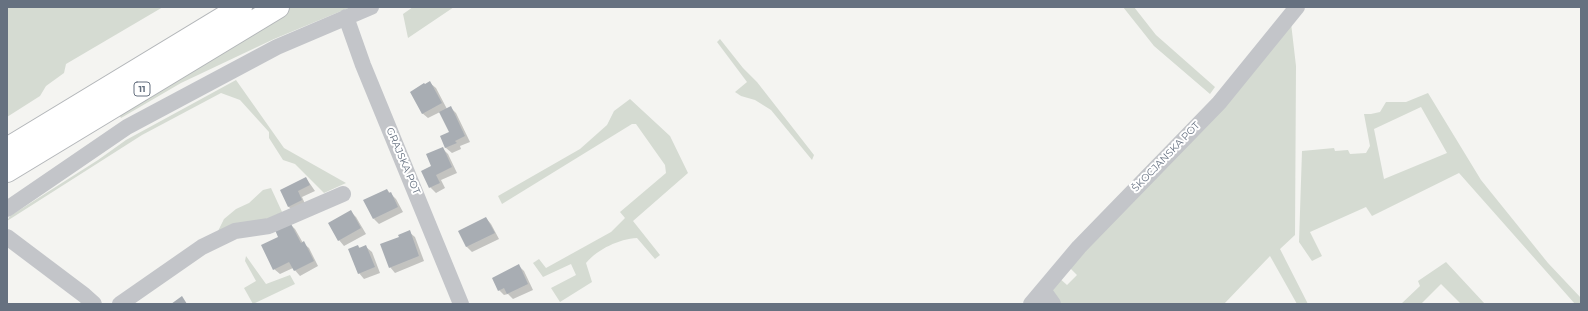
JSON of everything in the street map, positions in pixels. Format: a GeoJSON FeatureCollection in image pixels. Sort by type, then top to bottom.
{"type":"FeatureCollection","features":[{"type":"Feature","properties":{"kind":"highway","name":"11"},"geometry":{"type":"LineString","coordinates":[[7,149],[241,7]]}},
{"type":"Feature","properties":{"kind":"highway","name":"11"},"geometry":{"type":"LineString","coordinates":[[7,171],[278,7]]}},
{"type":"Feature","properties":{"kind":"street"},"geometry":{"type":"LineString","coordinates":[[7,209],[128,127],[277,47],[371,7]]}},
{"type":"Feature","properties":{"kind":"street","name":"ŠKOCJANSKA POT"},"geometry":{"type":"LineString","coordinates":[[1031,304],[1079,247],[1219,103],[1297,7]]}},
{"type":"Feature","properties":{"kind":"street","name":"GRAJSKA POT"},"geometry":{"type":"LineString","coordinates":[[346,18],[363,65],[461,304]]}},
{"type":"Feature","properties":{"kind":"street"},"geometry":{"type":"LineString","coordinates":[[120,304],[202,247],[235,231],[269,226],[343,194]]}},
{"type":"Feature","properties":{"kind":"street"},"geometry":{"type":"LineString","coordinates":[[7,237],[94,304]]}},
{"type":"Feature","properties":{"kind":"street"},"geometry":{"type":"LineString","coordinates":[[1044,290],[1052,304]]}},
{"type":"Feature","properties":{"kind":"shaded area"},"geometry":{"type":"Polygon","coordinates":[[[7,7],[163,7],[66,64],[64,73],[46,86],[40,96],[7,117],[7,7]]]}},
{"type":"Feature","properties":{"kind":"shaded area"},"geometry":{"type":"Polygon","coordinates":[[[291,7],[351,7],[274,39],[181,83],[121,118],[118,113],[291,7]]]}},
{"type":"Feature","properties":{"kind":"shaded area"},"geometry":{"type":"Polygon","coordinates":[[[413,7],[454,7],[408,38],[403,14],[413,7]]]}},
{"type":"Feature","properties":{"kind":"shaded area"},"geometry":{"type":"Polygon","coordinates":[[[1123,7],[1134,7],[1156,35],[1215,87],[1210,94],[1154,46],[1123,7]]]}},
{"type":"Feature","properties":{"kind":"shaded area"},"geometry":{"type":"Polygon","coordinates":[[[1291,23],[1296,66],[1295,235],[1280,249],[1308,304],[1297,304],[1270,256],[1224,304],[1058,304],[1051,289],[1058,277],[1067,285],[1077,275],[1068,266],[1291,23]]]}},
{"type":"Feature","properties":{"kind":"shaded area"},"geometry":{"type":"Polygon","coordinates":[[[720,39],[743,68],[757,82],[814,155],[812,160],[771,110],[755,100],[741,96],[735,92],[747,82],[717,42],[720,39]]]}},
{"type":"Feature","properties":{"kind":"shaded area"},"geometry":{"type":"Polygon","coordinates":[[[236,80],[284,148],[346,183],[324,193],[295,164],[283,160],[269,138],[269,132],[240,100],[221,93],[142,135],[7,221],[10,216],[98,160],[126,140],[236,80]]]}},
{"type":"Feature","properties":{"kind":"shaded area"},"geometry":{"type":"Polygon","coordinates":[[[1428,93],[1481,180],[1548,263],[1581,298],[1581,304],[1575,304],[1459,173],[1372,216],[1366,207],[1310,232],[1322,256],[1312,261],[1299,242],[1302,151],[1334,148],[1335,151],[1348,150],[1350,154],[1366,153],[1370,146],[1364,114],[1380,112],[1386,102],[1406,102],[1428,93]],[[1421,107],[1374,129],[1384,179],[1447,153],[1421,107]]]}},
{"type":"Feature","properties":{"kind":"shaded area"},"geometry":{"type":"Polygon","coordinates":[[[630,99],[670,136],[688,173],[633,221],[660,255],[655,259],[637,238],[623,240],[609,246],[596,253],[586,263],[592,282],[560,302],[551,288],[576,275],[571,264],[543,277],[533,263],[539,259],[546,268],[611,232],[625,218],[620,212],[666,173],[665,165],[636,124],[632,124],[502,204],[498,196],[580,149],[607,125],[614,111],[630,99]]]}},
{"type":"Feature","properties":{"kind":"shaded area"},"geometry":{"type":"Polygon","coordinates":[[[271,188],[283,214],[217,233],[224,219],[236,209],[249,203],[263,190],[271,188]]]}},
{"type":"Feature","properties":{"kind":"shaded area"},"geometry":{"type":"Polygon","coordinates":[[[246,256],[266,284],[290,275],[295,284],[253,304],[244,288],[256,281],[245,261],[246,256]]]}},
{"type":"Feature","properties":{"kind":"shaded area"},"geometry":{"type":"Polygon","coordinates":[[[1446,262],[1485,304],[1461,304],[1441,284],[1421,304],[1401,304],[1420,286],[1418,281],[1446,262]]]}},
{"type":"Feature","properties":{"kind":"building"},"geometry":{"type":"Polygon","coordinates":[[[430,81],[442,103],[422,114],[410,92],[430,81]]]}},
{"type":"Feature","properties":{"kind":"building"},"geometry":{"type":"Polygon","coordinates":[[[451,106],[465,136],[455,141],[457,143],[445,148],[440,136],[449,132],[439,112],[451,106]]]}},
{"type":"Feature","properties":{"kind":"building"},"geometry":{"type":"Polygon","coordinates":[[[443,147],[452,167],[436,175],[440,183],[429,188],[421,171],[431,166],[426,154],[443,147]]]}},
{"type":"Feature","properties":{"kind":"building"},"geometry":{"type":"Polygon","coordinates":[[[306,177],[310,185],[298,191],[302,200],[288,207],[280,190],[306,177]]]}},
{"type":"Feature","properties":{"kind":"building"},"geometry":{"type":"Polygon","coordinates":[[[387,189],[389,193],[391,192],[398,207],[373,219],[363,200],[387,189]]]}},
{"type":"Feature","properties":{"kind":"building"},"geometry":{"type":"Polygon","coordinates":[[[351,210],[361,228],[338,241],[328,223],[351,210]]]}},
{"type":"Feature","properties":{"kind":"building"},"geometry":{"type":"Polygon","coordinates":[[[486,217],[495,233],[466,247],[458,231],[486,217]]]}},
{"type":"Feature","properties":{"kind":"building"},"geometry":{"type":"Polygon","coordinates":[[[290,222],[301,243],[304,241],[314,261],[294,271],[289,262],[273,270],[261,245],[278,237],[275,230],[290,222]]]}},
{"type":"Feature","properties":{"kind":"building"},"geometry":{"type":"Polygon","coordinates":[[[410,230],[419,256],[389,268],[380,244],[399,237],[398,235],[410,230]]]}},
{"type":"Feature","properties":{"kind":"building"},"geometry":{"type":"Polygon","coordinates":[[[358,245],[359,248],[366,245],[375,267],[358,274],[348,249],[358,245]]]}},
{"type":"Feature","properties":{"kind":"building"},"geometry":{"type":"Polygon","coordinates":[[[519,264],[528,284],[507,294],[504,288],[498,291],[492,278],[519,264]]]}},
{"type":"Feature","properties":{"kind":"building"},"geometry":{"type":"Polygon","coordinates":[[[182,296],[187,304],[171,304],[182,296]]]}}]}
